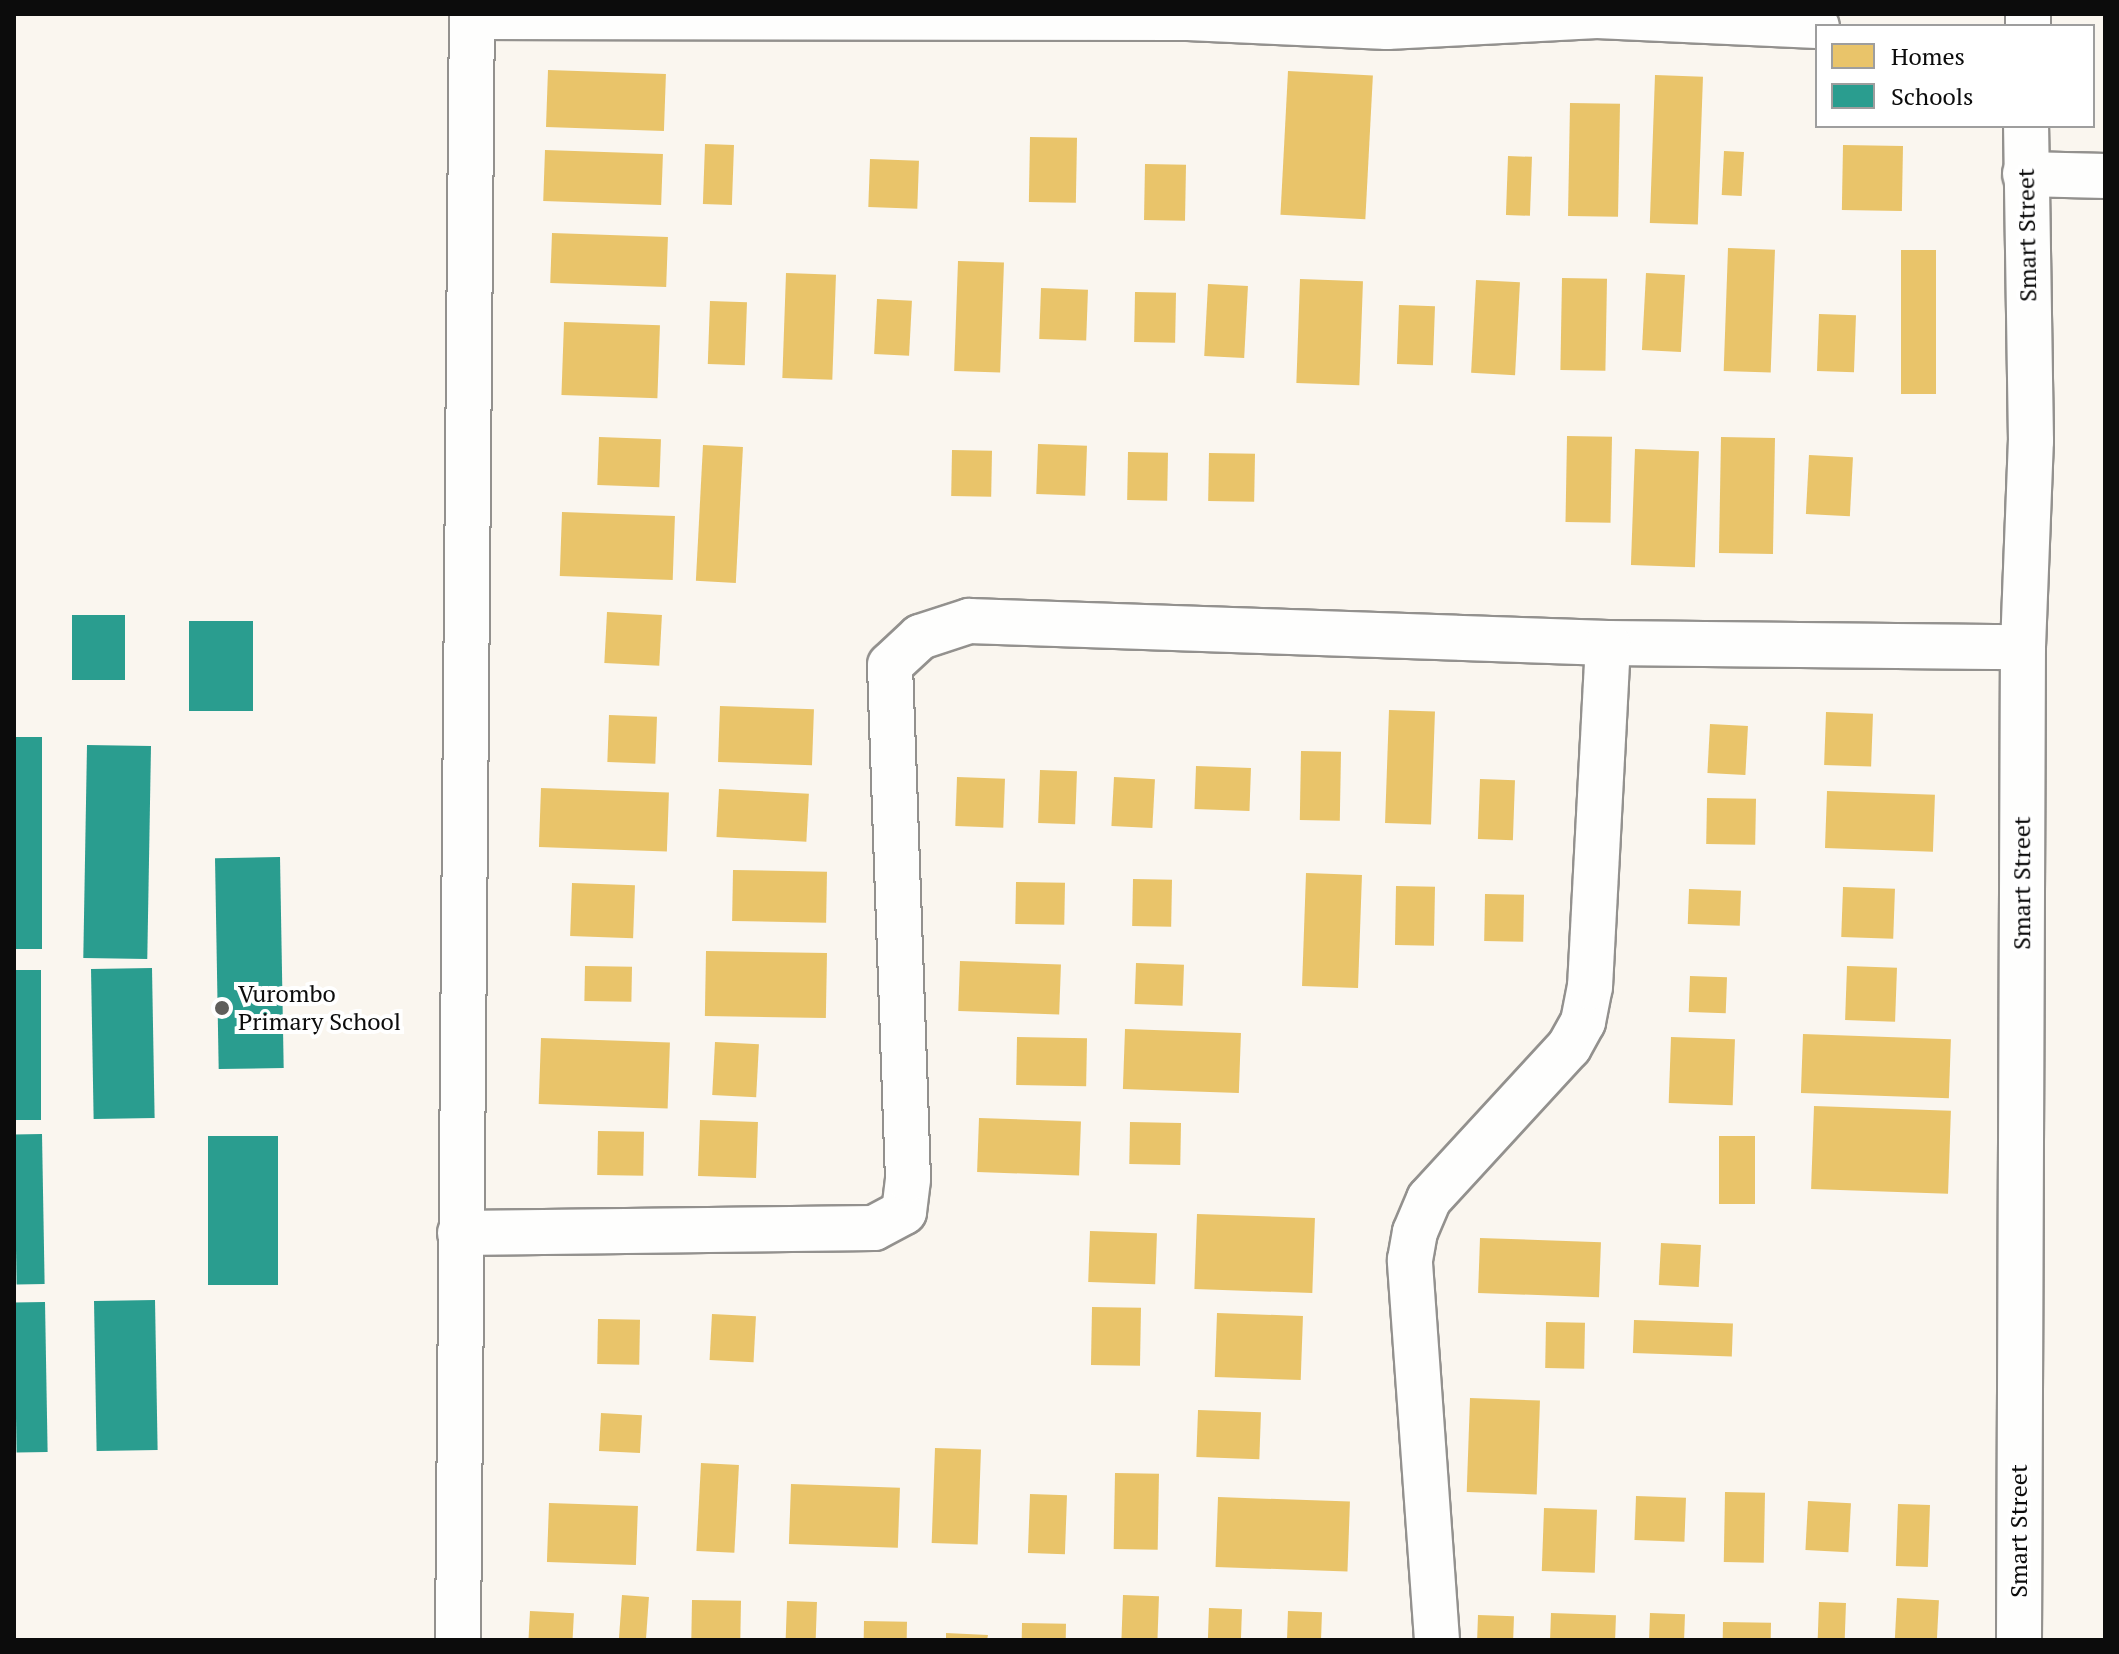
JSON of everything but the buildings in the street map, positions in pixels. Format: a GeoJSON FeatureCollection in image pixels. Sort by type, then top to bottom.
{"type":"FeatureCollection","features":[{"type":"Feature","properties":{"kind":"street"},"geometry":{"type":"LineString","coordinates":[[458,1640],[472,16],[1188,16],[1387,27],[1597,15],[1815,26]]}},
{"type":"Feature","properties":{"kind":"street","name":"Smart Street"},"geometry":{"type":"LineString","coordinates":[[2019,1640],[2023,647],[2031,441],[2026,128]]}},
{"type":"Feature","properties":{"kind":"street"},"geometry":{"type":"LineString","coordinates":[[2025,174],[2105,176]]}},
{"type":"Feature","properties":{"kind":"street"},"geometry":{"type":"LineString","coordinates":[[460,1233],[874,1228],[904,1212],[907,1163],[890,665],[920,637],[969,621],[1608,643],[2023,647]]}},
{"type":"Feature","properties":{"kind":"street"},"geometry":{"type":"LineString","coordinates":[[1437,1640],[1410,1260],[1415,1232],[1429,1199],[1569,1047],[1583,1022],[1590,987],[1608,643]]}},
{"type":"Feature","properties":{"kind":"place","name":"Vurombo Primary School"},"geometry":{"type":"Point","coordinates":[222,1008]}}]}
